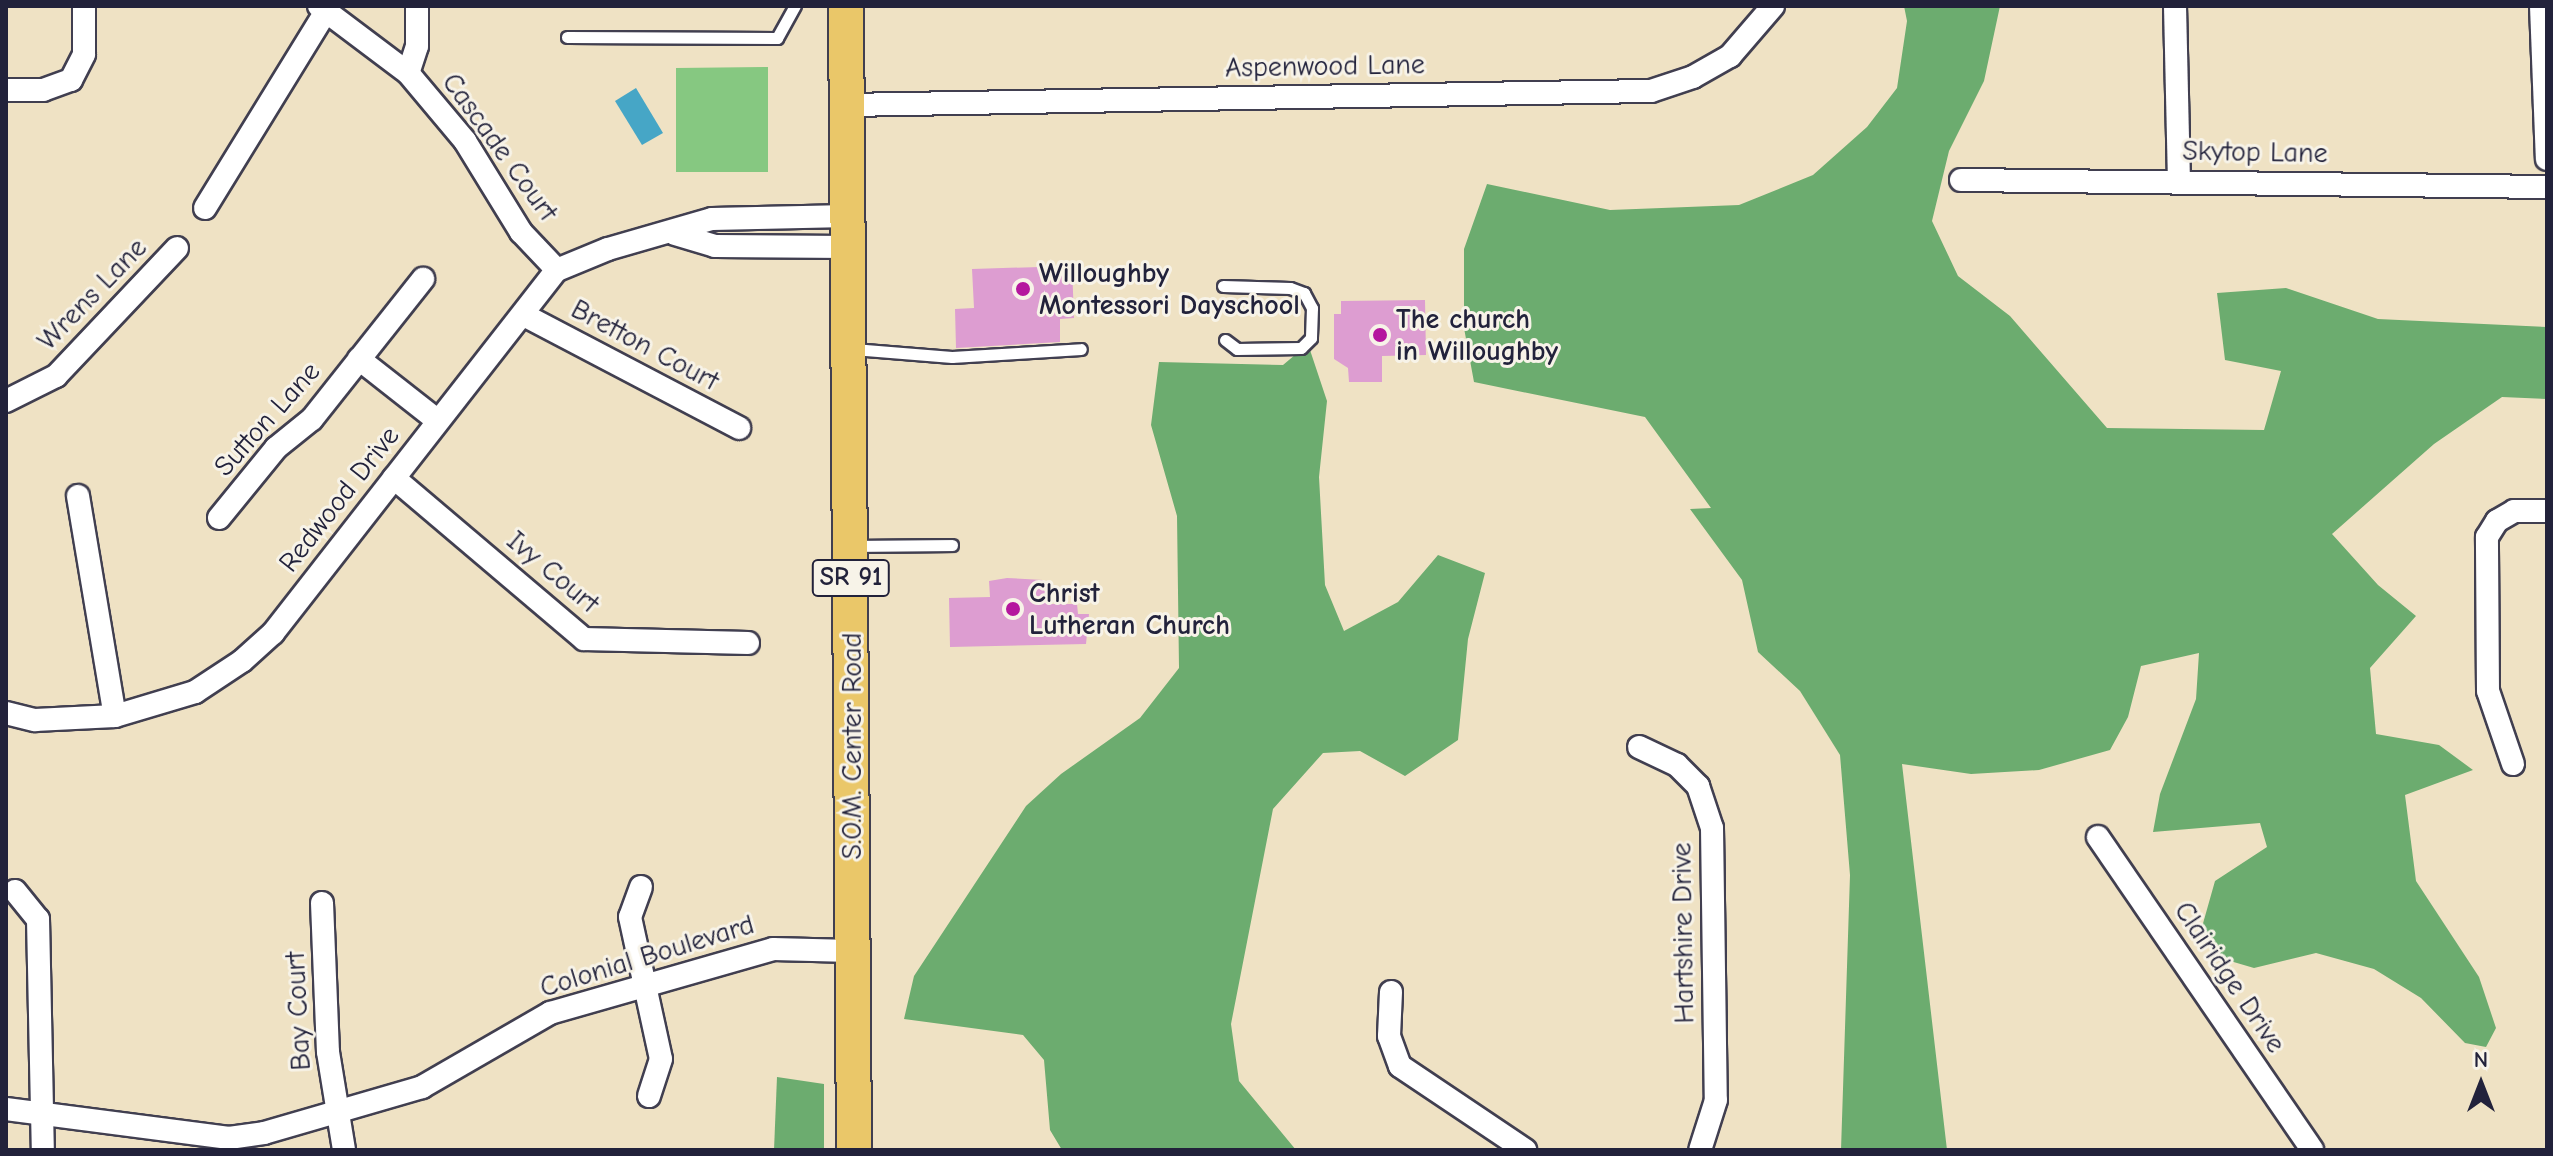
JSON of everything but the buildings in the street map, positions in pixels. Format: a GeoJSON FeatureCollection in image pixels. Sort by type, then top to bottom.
{"type":"FeatureCollection","features":[{"type":"Feature","properties":{"kind":"main road","name":"S.O.M. Center Road"},"geometry":{"type":"LineString","coordinates":[[846,6],[854,1150]]}},
{"type":"Feature","properties":{"kind":"street"},"geometry":{"type":"LineString","coordinates":[[6,90],[43,90],[71,80],[84,54],[84,6]]}},
{"type":"Feature","properties":{"kind":"street","name":"Cascade Court"},"geometry":{"type":"LineString","coordinates":[[417,6],[417,46],[408,73],[465,141],[521,232],[557,270]]}},
{"type":"Feature","properties":{"kind":"street","name":"Aspenwood Lane"},"geometry":{"type":"LineString","coordinates":[[846,105],[1651,91],[1693,77],[1730,56],[1773,6]]}},
{"type":"Feature","properties":{"kind":"street"},"geometry":{"type":"LineString","coordinates":[[2175,6],[2179,181]]}},
{"type":"Feature","properties":{"kind":"street"},"geometry":{"type":"LineString","coordinates":[[2541,6],[2547,159]]}},
{"type":"Feature","properties":{"kind":"street"},"geometry":{"type":"LineString","coordinates":[[205,208],[323,8],[408,73]]}},
{"type":"Feature","properties":{"kind":"street","name":"Skytop Lane"},"geometry":{"type":"LineString","coordinates":[[1961,180],[2547,187]]}},
{"type":"Feature","properties":{"kind":"street"},"geometry":{"type":"LineString","coordinates":[[557,270],[608,249],[675,234],[712,219],[848,232]]}},
{"type":"Feature","properties":{"kind":"street"},"geometry":{"type":"LineString","coordinates":[[675,234],[715,246],[848,232]]}},
{"type":"Feature","properties":{"kind":"street","name":"Wrens Lane"},"geometry":{"type":"LineString","coordinates":[[6,401],[56,376],[177,248]]}},
{"type":"Feature","properties":{"kind":"street","name":"Redwood Drive"},"geometry":{"type":"LineString","coordinates":[[6,713],[35,720],[115,716],[195,692],[242,661],[273,633],[557,270]]}},
{"type":"Feature","properties":{"kind":"street","name":"Sutton Lane"},"geometry":{"type":"LineString","coordinates":[[219,518],[276,448],[312,419],[423,279]]}},
{"type":"Feature","properties":{"kind":"street","name":"Bretton Court"},"geometry":{"type":"LineString","coordinates":[[524,315],[739,428]]}},
{"type":"Feature","properties":{"kind":"street","name":"Sutton Lane"},"geometry":{"type":"LineString","coordinates":[[359,359],[438,421]]}},
{"type":"Feature","properties":{"kind":"street","name":"Ivy Court"},"geometry":{"type":"LineString","coordinates":[[394,478],[584,639],[748,643]]}},
{"type":"Feature","properties":{"kind":"street"},"geometry":{"type":"LineString","coordinates":[[78,496],[115,716]]}},
{"type":"Feature","properties":{"kind":"street"},"geometry":{"type":"LineString","coordinates":[[2513,764],[2488,691],[2487,537],[2497,521],[2514,511],[2547,511]]}},
{"type":"Feature","properties":{"kind":"street","name":"Hartshire Drive"},"geometry":{"type":"LineString","coordinates":[[1639,747],[1677,765],[1698,786],[1712,828],[1716,1100],[1700,1150]]}},
{"type":"Feature","properties":{"kind":"street","name":"Clairidge Drive"},"geometry":{"type":"LineString","coordinates":[[2098,837],[2312,1150]]}},
{"type":"Feature","properties":{"kind":"street"},"geometry":{"type":"LineString","coordinates":[[641,887],[630,917],[661,1059],[649,1096]]}},
{"type":"Feature","properties":{"kind":"street"},"geometry":{"type":"LineString","coordinates":[[15,891],[38,919],[45,1115],[43,1150]]}},
{"type":"Feature","properties":{"kind":"street","name":"Bay Court"},"geometry":{"type":"LineString","coordinates":[[322,903],[328,1052],[336,1116],[344,1150]]}},
{"type":"Feature","properties":{"kind":"street","name":"Colonial Boulevard"},"geometry":{"type":"LineString","coordinates":[[6,1109],[229,1138],[336,1116],[456,1071],[550,1013],[773,949],[852,951]]}},
{"type":"Feature","properties":{"kind":"street"},"geometry":{"type":"LineString","coordinates":[[1391,992],[1389,1036],[1400,1066],[1525,1150]]}},
{"type":"Feature","properties":{"kind":"lane"},"geometry":{"type":"LineString","coordinates":[[567,37],[777,38],[795,6]]}},
{"type":"Feature","properties":{"kind":"lane"},"geometry":{"type":"LineString","coordinates":[[1223,286],[1290,288],[1304,293],[1312,308],[1311,338],[1301,348],[1237,349],[1225,340]]}},
{"type":"Feature","properties":{"kind":"lane"},"geometry":{"type":"LineString","coordinates":[[849,348],[952,357],[1081,349]]}},
{"type":"Feature","properties":{"kind":"lane"},"geometry":{"type":"LineString","coordinates":[[850,546],[952,545]]}},
{"type":"Feature","properties":{"kind":"green space"},"geometry":{"type":"Polygon","coordinates":[[[1904,6],[2000,6],[1984,81],[1949,151],[1932,221],[1958,276],[2010,316],[2107,428],[2264,430],[2281,371],[2225,360],[2217,293],[2286,288],[2378,319],[2547,327],[2547,399],[2502,397],[2434,444],[2332,534],[2378,585],[2416,616],[2370,668],[2376,734],[2439,745],[2473,770],[2405,795],[2416,881],[2479,977],[2496,1028],[2486,1047],[2465,1043],[2421,998],[2374,969],[2316,953],[2254,968],[2220,958],[2200,934],[2215,881],[2267,847],[2260,823],[2153,832],[2160,794],[2196,699],[2199,653],[2141,666],[2128,717],[2110,750],[2039,770],[1971,774],[1902,764],[1947,1150],[1841,1150],[1850,875],[1840,755],[1800,691],[1758,652],[1742,580],[1690,509],[1711,508],[1645,417],[1474,382],[1464,328],[1464,249],[1487,184],[1610,210],[1739,205],[1813,175],[1867,127],[1897,88],[1907,21],[1904,6]]]}},
{"type":"Feature","properties":{"kind":"green space"},"geometry":{"type":"Polygon","coordinates":[[[768,67],[768,172],[676,172],[676,68],[768,67]]]}},
{"type":"Feature","properties":{"kind":"green space"},"geometry":{"type":"Polygon","coordinates":[[[1308,344],[1327,401],[1319,477],[1325,585],[1344,631],[1398,602],[1438,555],[1485,573],[1468,639],[1458,740],[1405,776],[1360,751],[1323,753],[1273,809],[1231,1024],[1239,1081],[1296,1150],[1062,1150],[1050,1130],[1044,1060],[1023,1035],[904,1019],[914,976],[1026,806],[1061,774],[1140,718],[1179,668],[1177,516],[1151,425],[1159,362],[1283,365],[1308,344]]]}},
{"type":"Feature","properties":{"kind":"green space"},"geometry":{"type":"Polygon","coordinates":[[[777,1077],[824,1084],[824,1150],[774,1150],[777,1077]]]}},
{"type":"Feature","properties":{"kind":"water"},"geometry":{"type":"Polygon","coordinates":[[[636,88],[663,133],[642,145],[615,101],[636,88]]]}},
{"type":"Feature","properties":{"kind":"place","name":"Willoughby Montessori Dayschool"},"geometry":{"type":"Point","coordinates":[1023,289]}},
{"type":"Feature","properties":{"kind":"place","name":"The church in Willoughby"},"geometry":{"type":"Point","coordinates":[1380,335]}},
{"type":"Feature","properties":{"kind":"place","name":"Christ Lutheran Church"},"geometry":{"type":"Point","coordinates":[1013,609]}}]}
